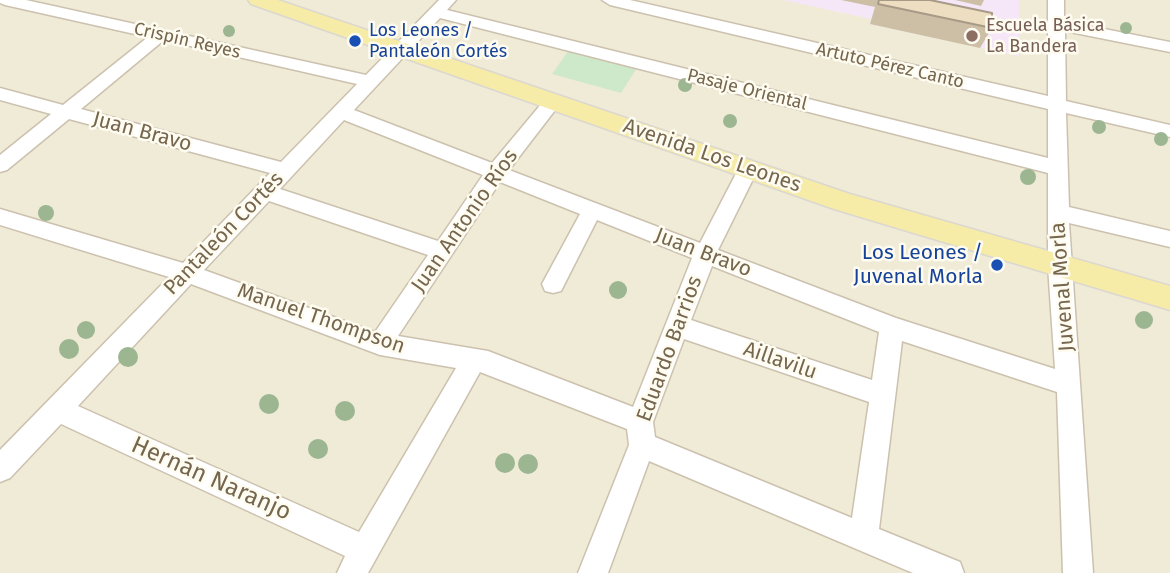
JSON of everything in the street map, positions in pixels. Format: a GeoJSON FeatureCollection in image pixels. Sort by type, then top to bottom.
{"type":"FeatureCollection","features":[{"type":"Feature","properties":{"kind":"main road","name":"Avenida Los Leones"},"geometry":{"type":"LineString","coordinates":[[258,0],[910,223],[1170,298]]}},
{"type":"Feature","properties":{"kind":"street","name":"Crispín Reyes"},"geometry":{"type":"LineString","coordinates":[[5,0],[370,81]]}},
{"type":"Feature","properties":{"kind":"street","name":"Artuto Pérez Canto"},"geometry":{"type":"LineString","coordinates":[[610,0],[1170,131]]}},
{"type":"Feature","properties":{"kind":"street","name":"Juvenal Morla"},"geometry":{"type":"LineString","coordinates":[[1056,0],[1059,267],[1069,385],[1078,573]]}},
{"type":"Feature","properties":{"kind":"street","name":"Pantaleón Cortés"},"geometry":{"type":"LineString","coordinates":[[0,469],[442,6]]}},
{"type":"Feature","properties":{"kind":"street","name":"Pasaje Oriental"},"geometry":{"type":"LineString","coordinates":[[442,6],[1058,168]]}},
{"type":"Feature","properties":{"kind":"street"},"geometry":{"type":"LineString","coordinates":[[1056,24],[1170,47]]}},
{"type":"Feature","properties":{"kind":"street"},"geometry":{"type":"LineString","coordinates":[[0,165],[161,35]]}},
{"type":"Feature","properties":{"kind":"street","name":"Juan Bravo"},"geometry":{"type":"LineString","coordinates":[[0,94],[285,170]]}},
{"type":"Feature","properties":{"kind":"street","name":"Juan Antonio Ríos"},"geometry":{"type":"LineString","coordinates":[[380,344],[496,172],[553,101]]}},
{"type":"Feature","properties":{"kind":"street","name":"Juan Bravo"},"geometry":{"type":"LineString","coordinates":[[341,112],[892,327],[1069,385]]}},
{"type":"Feature","properties":{"kind":"street","name":"Eduardo Barrios"},"geometry":{"type":"LineString","coordinates":[[593,573],[677,326],[705,254],[748,169]]}},
{"type":"Feature","properties":{"kind":"street"},"geometry":{"type":"LineString","coordinates":[[264,192],[443,251]]}},
{"type":"Feature","properties":{"kind":"street"},"geometry":{"type":"LineString","coordinates":[[553,284],[592,210]]}},
{"type":"Feature","properties":{"kind":"street"},"geometry":{"type":"LineString","coordinates":[[1058,212],[1170,239]]}},
{"type":"Feature","properties":{"kind":"street","name":"Manuel Thompson"},"geometry":{"type":"LineString","coordinates":[[5,224],[187,273],[380,344],[501,366],[641,434],[864,537],[949,573]]}},
{"type":"Feature","properties":{"kind":"street","name":"Aillavilu"},"geometry":{"type":"LineString","coordinates":[[677,326],[883,395]]}},
{"type":"Feature","properties":{"kind":"street"},"geometry":{"type":"LineString","coordinates":[[864,537],[892,327]]}},
{"type":"Feature","properties":{"kind":"street"},"geometry":{"type":"LineString","coordinates":[[358,561],[474,360]]}},
{"type":"Feature","properties":{"kind":"street","name":"Hernán Naranjo"},"geometry":{"type":"LineString","coordinates":[[57,409],[358,561]]}},
{"type":"Feature","properties":{"kind":"shaded area"},"geometry":{"type":"Polygon","coordinates":[[[0,0],[1170,0],[1170,573],[0,573],[0,0]]]}},
{"type":"Feature","properties":{"kind":"shaded area","name":"Escuela Básica La Bandera"},"geometry":{"type":"Polygon","coordinates":[[[783,0],[1019,0],[1019,56],[870,24],[871,19],[783,0]]]}},
{"type":"Feature","properties":{"kind":"green space"},"geometry":{"type":"Polygon","coordinates":[[[569,50],[637,68],[621,93],[552,74],[569,50]]]}},
{"type":"Feature","properties":{"kind":"building"},"geometry":{"type":"Polygon","coordinates":[[[879,0],[930,0],[992,13],[992,28],[878,4],[879,0]]]}},
{"type":"Feature","properties":{"kind":"place","name":"Escuela Básica La Bandera"},"geometry":{"type":"Point","coordinates":[972,36]}},
{"type":"Feature","properties":{"kind":"place","name":"Los Leones / Pantaleón Cortés"},"geometry":{"type":"Point","coordinates":[355,41]}},
{"type":"Feature","properties":{"kind":"place","name":"Los Leones / Juvenal Morla"},"geometry":{"type":"Point","coordinates":[997,265]}}]}
